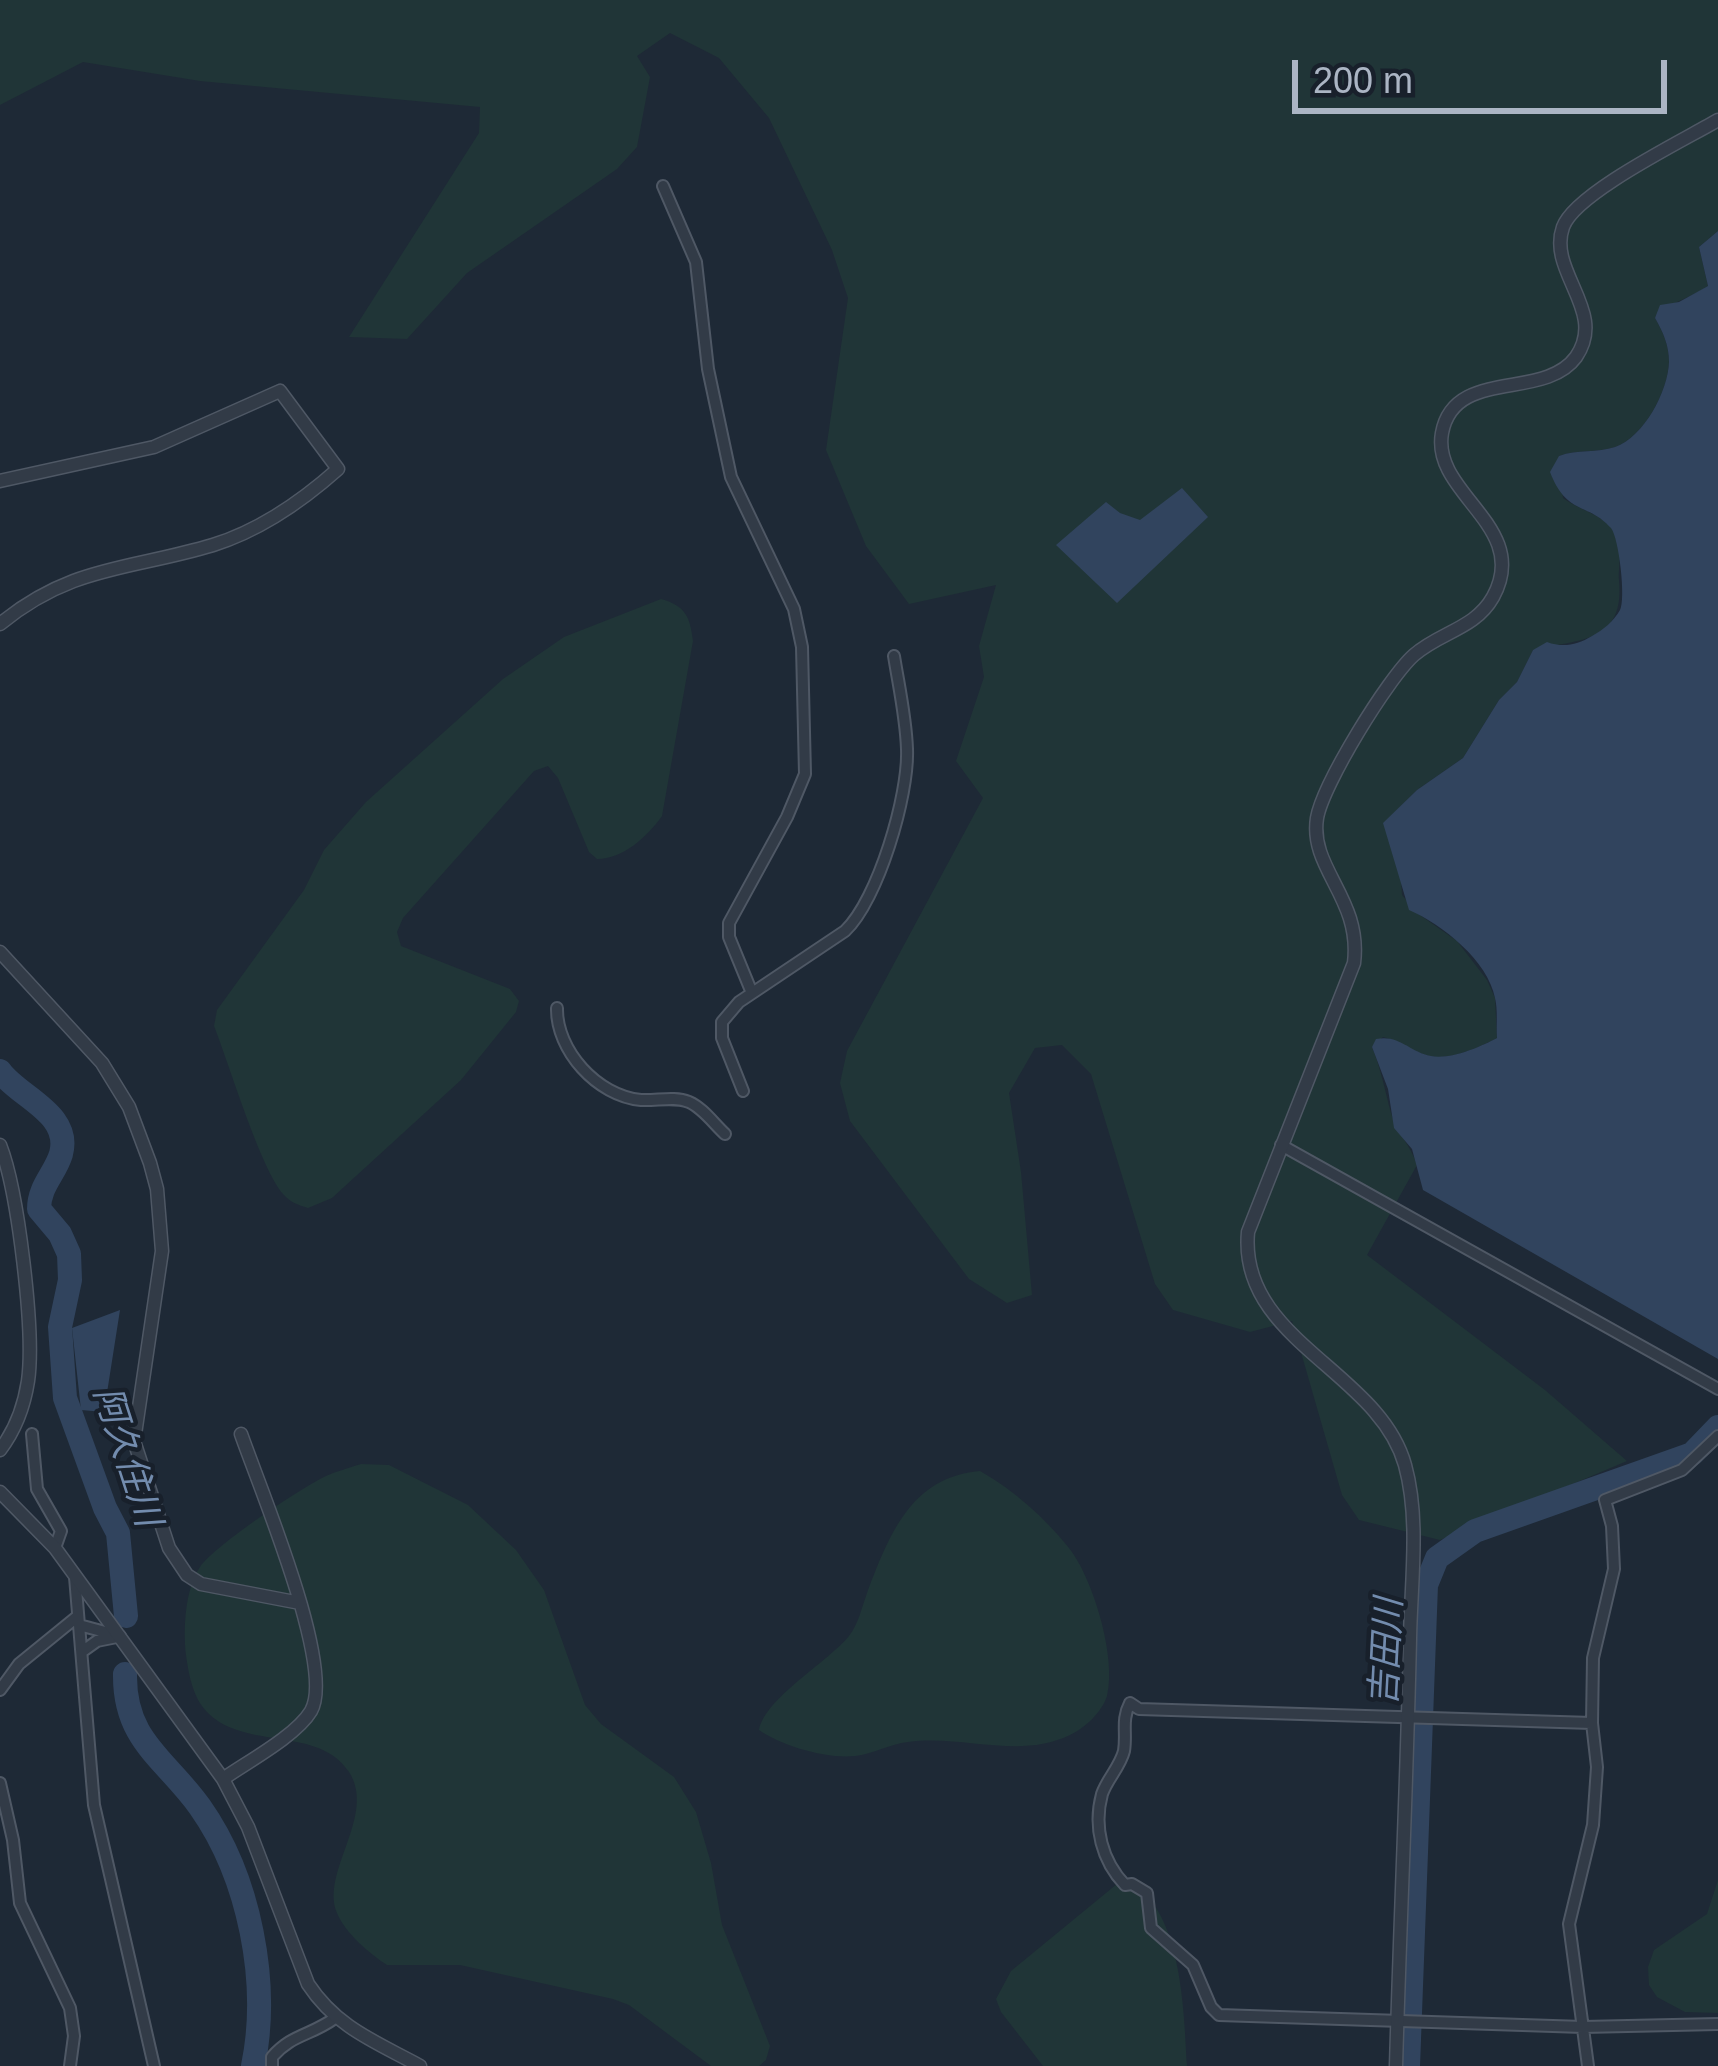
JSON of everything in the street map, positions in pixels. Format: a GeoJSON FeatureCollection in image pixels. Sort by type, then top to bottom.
{"type":"FeatureCollection","features":[{"type":"Feature","properties":{"kind":"street"},"geometry":{"type":"LineString","coordinates":[[1396,2066],[1412,1494],[1399,1447],[1378,1416],[1268,1307],[1249,1272],[1248,1232],[1350,980],[1356,950],[1353,919],[1317,839],[1324,795],[1399,671],[1429,644],[1465,627],[1497,588],[1497,538],[1445,463],[1445,424],[1471,395],[1556,374],[1576,356],[1584,342],[1586,321],[1562,248],[1562,228],[1602,188],[1718,120]]}},
{"type":"Feature","properties":{"kind":"street"},"geometry":{"type":"LineString","coordinates":[[663,186],[696,262],[708,369],[731,477],[794,609],[802,647],[805,774],[729,923],[729,937],[752,993]]}},
{"type":"Feature","properties":{"kind":"street"},"geometry":{"type":"LineString","coordinates":[[0,481],[154,447],[280,391],[338,469],[274,519],[237,536],[94,571],[51,589],[0,624]]}},
{"type":"Feature","properties":{"kind":"street"},"geometry":{"type":"LineString","coordinates":[[743,1091],[722,1038],[722,1022],[752,993],[845,931],[860,917],[877,883],[908,753],[894,656]]}},
{"type":"Feature","properties":{"kind":"street"},"geometry":{"type":"LineString","coordinates":[[0,952],[102,1063],[129,1107],[150,1163],[162,1251],[134,1441],[169,1548],[187,1575],[201,1584],[300,1603]]}},
{"type":"Feature","properties":{"kind":"street"},"geometry":{"type":"LineString","coordinates":[[557,1008],[557,1027],[567,1049],[595,1080],[636,1100],[687,1101],[725,1135]]}},
{"type":"Feature","properties":{"kind":"street"},"geometry":{"type":"LineString","coordinates":[[0,1145],[13,1199],[29,1361],[22,1409],[0,1450]]}},
{"type":"Feature","properties":{"kind":"street"},"geometry":{"type":"LineString","coordinates":[[1281,1145],[1718,1389]]}},
{"type":"Feature","properties":{"kind":"street"},"geometry":{"type":"LineString","coordinates":[[32,1434],[37,1489],[61,1531],[55,1548]]}},
{"type":"Feature","properties":{"kind":"street"},"geometry":{"type":"LineString","coordinates":[[223,1779],[302,1722],[314,1707],[318,1667],[241,1434]]}},
{"type":"Feature","properties":{"kind":"street"},"geometry":{"type":"LineString","coordinates":[[1588,2066],[1569,1924],[1593,1825],[1598,1767],[1592,1724],[1593,1658],[1614,1569],[1605,1500],[1682,1470],[1718,1436]]}},
{"type":"Feature","properties":{"kind":"street"},"geometry":{"type":"LineString","coordinates":[[0,1492],[55,1548],[223,1779],[248,1827],[308,1984],[352,2031],[420,2066]]}},
{"type":"Feature","properties":{"kind":"street"},"geometry":{"type":"LineString","coordinates":[[75,1574],[94,1804],[154,2066]]}},
{"type":"Feature","properties":{"kind":"street"},"geometry":{"type":"LineString","coordinates":[[78,1621],[120,1636]]}},
{"type":"Feature","properties":{"kind":"street"},"geometry":{"type":"LineString","coordinates":[[0,1690],[19,1664],[78,1621]]}},
{"type":"Feature","properties":{"kind":"street"},"geometry":{"type":"LineString","coordinates":[[83,1651],[97,1641],[120,1636]]}},
{"type":"Feature","properties":{"kind":"street"},"geometry":{"type":"LineString","coordinates":[[1592,1724],[1139,1708],[1130,1703],[1123,1715],[1122,1757],[1100,1808],[1101,1844],[1113,1873],[1125,1885],[1148,1893],[1151,1928],[1193,1965],[1215,2013],[1583,2027],[1718,2024]]}},
{"type":"Feature","properties":{"kind":"street"},"geometry":{"type":"LineString","coordinates":[[0,1783],[20,1903],[70,2008],[74,2036],[70,2066]]}},
{"type":"Feature","properties":{"kind":"street"},"geometry":{"type":"LineString","coordinates":[[272,2066],[272,2056],[287,2039],[315,2032],[335,2018]]}},
{"type":"Feature","properties":{"kind":"green space"},"geometry":{"type":"Polygon","coordinates":[[[0,0],[1718,0],[1718,231],[1699,247],[1708,286],[1655,318],[1668,350],[1668,374],[1659,399],[1636,434],[1615,447],[1559,456],[1563,498],[1606,522],[1618,539],[1615,616],[1596,635],[1533,650],[1517,682],[1499,700],[1463,758],[1417,790],[1384,823],[1402,895],[1417,913],[1457,941],[1487,980],[1495,998],[1497,1038],[1446,1057],[1423,1054],[1383,1037],[1372,1047],[1393,1120],[1417,1165],[1367,1255],[1545,1390],[1627,1461],[1440,1540],[1359,1520],[1342,1495],[1292,1321],[1250,1332],[1173,1310],[1155,1284],[1091,1074],[1062,1045],[1035,1048],[1009,1093],[1032,1295],[1007,1303],[969,1279],[850,1121],[840,1083],[847,1051],[983,798],[956,761],[984,677],[979,646],[996,585],[909,604],[866,546],[826,450],[848,298],[832,250],[769,118],[719,58],[670,33],[637,56],[650,77],[637,147],[617,169],[467,273],[407,339],[349,337],[479,133],[480,107],[200,81],[83,62],[0,105],[0,0]]]}},
{"type":"Feature","properties":{"kind":"green space"},"geometry":{"type":"Polygon","coordinates":[[[661,599],[685,614],[693,641],[662,816],[634,845],[597,859],[589,852],[558,778],[548,766],[534,771],[403,918],[397,932],[401,946],[510,989],[519,1001],[516,1012],[461,1080],[332,1198],[308,1208],[291,1201],[274,1181],[255,1139],[214,1026],[217,1010],[304,890],[324,850],[366,802],[503,679],[564,637],[661,599]]]}},
{"type":"Feature","properties":{"kind":"green space"},"geometry":{"type":"Polygon","coordinates":[[[361,1464],[389,1465],[468,1505],[516,1550],[544,1590],[585,1705],[601,1724],[674,1777],[696,1812],[722,1925],[770,2046],[759,2066],[711,2066],[629,2005],[613,1999],[460,1965],[387,1965],[341,1921],[334,1897],[336,1880],[357,1806],[349,1772],[320,1749],[243,1732],[209,1714],[190,1679],[185,1622],[191,1586],[209,1557],[298,1492],[361,1464]]]}},
{"type":"Feature","properties":{"kind":"green space"},"geometry":{"type":"Polygon","coordinates":[[[980,1471],[1017,1496],[1078,1561],[1101,1619],[1109,1661],[1107,1696],[1097,1714],[1076,1732],[1031,1746],[928,1740],[855,1756],[805,1750],[759,1730],[773,1705],[852,1632],[884,1551],[919,1497],[956,1476],[980,1471]]]}},
{"type":"Feature","properties":{"kind":"green space"},"geometry":{"type":"Polygon","coordinates":[[[1123,1879],[1143,1891],[1168,1934],[1181,1988],[1187,2066],[1043,2066],[996,1999],[1011,1971],[1123,1879]]]}},
{"type":"Feature","properties":{"kind":"green space"},"geometry":{"type":"Polygon","coordinates":[[[1718,1880],[1718,2013],[1685,2012],[1657,1997],[1649,1985],[1648,1967],[1654,1950],[1707,1914],[1718,1880]]]}},
{"type":"Feature","properties":{"kind":"water"},"geometry":{"type":"Polygon","coordinates":[[[1718,231],[1718,1359],[1423,1190],[1412,1149],[1394,1128],[1388,1089],[1372,1047],[1376,1039],[1391,1039],[1439,1057],[1497,1038],[1491,984],[1462,945],[1409,910],[1383,823],[1417,790],[1463,758],[1499,700],[1517,682],[1533,650],[1547,642],[1564,645],[1586,639],[1608,625],[1620,610],[1621,569],[1611,528],[1563,496],[1550,472],[1559,456],[1615,447],[1645,423],[1668,374],[1668,350],[1655,318],[1660,305],[1679,302],[1708,286],[1699,247],[1718,231]]]}},
{"type":"Feature","properties":{"kind":"water"},"geometry":{"type":"Polygon","coordinates":[[[1182,488],[1208,517],[1117,603],[1056,545],[1106,502],[1140,520],[1182,488]]]}},
{"type":"Feature","properties":{"kind":"water"},"geometry":{"type":"Polygon","coordinates":[[[120,1310],[104,1412],[81,1410],[72,1328],[120,1310]]]}},
{"type":"Feature","properties":{"kind":"waterway","name":"阿久住川"},"geometry":{"type":"LineString","coordinates":[[0,1071],[59,1127],[61,1154],[39,1209],[60,1234],[69,1254],[70,1280],[60,1327],[65,1398],[118,1533],[126,1616]]}},
{"type":"Feature","properties":{"kind":"waterway","name":"吉田川"},"geometry":{"type":"LineString","coordinates":[[1408,2066],[1426,1585],[1437,1558],[1475,1531],[1692,1454],[1718,1427]]}},
{"type":"Feature","properties":{"kind":"waterway","name":"阿久住川"},"geometry":{"type":"LineString","coordinates":[[125,1674],[139,1733],[200,1807],[232,1866],[243,1898],[257,1966],[258,2034],[253,2066]]}}]}
